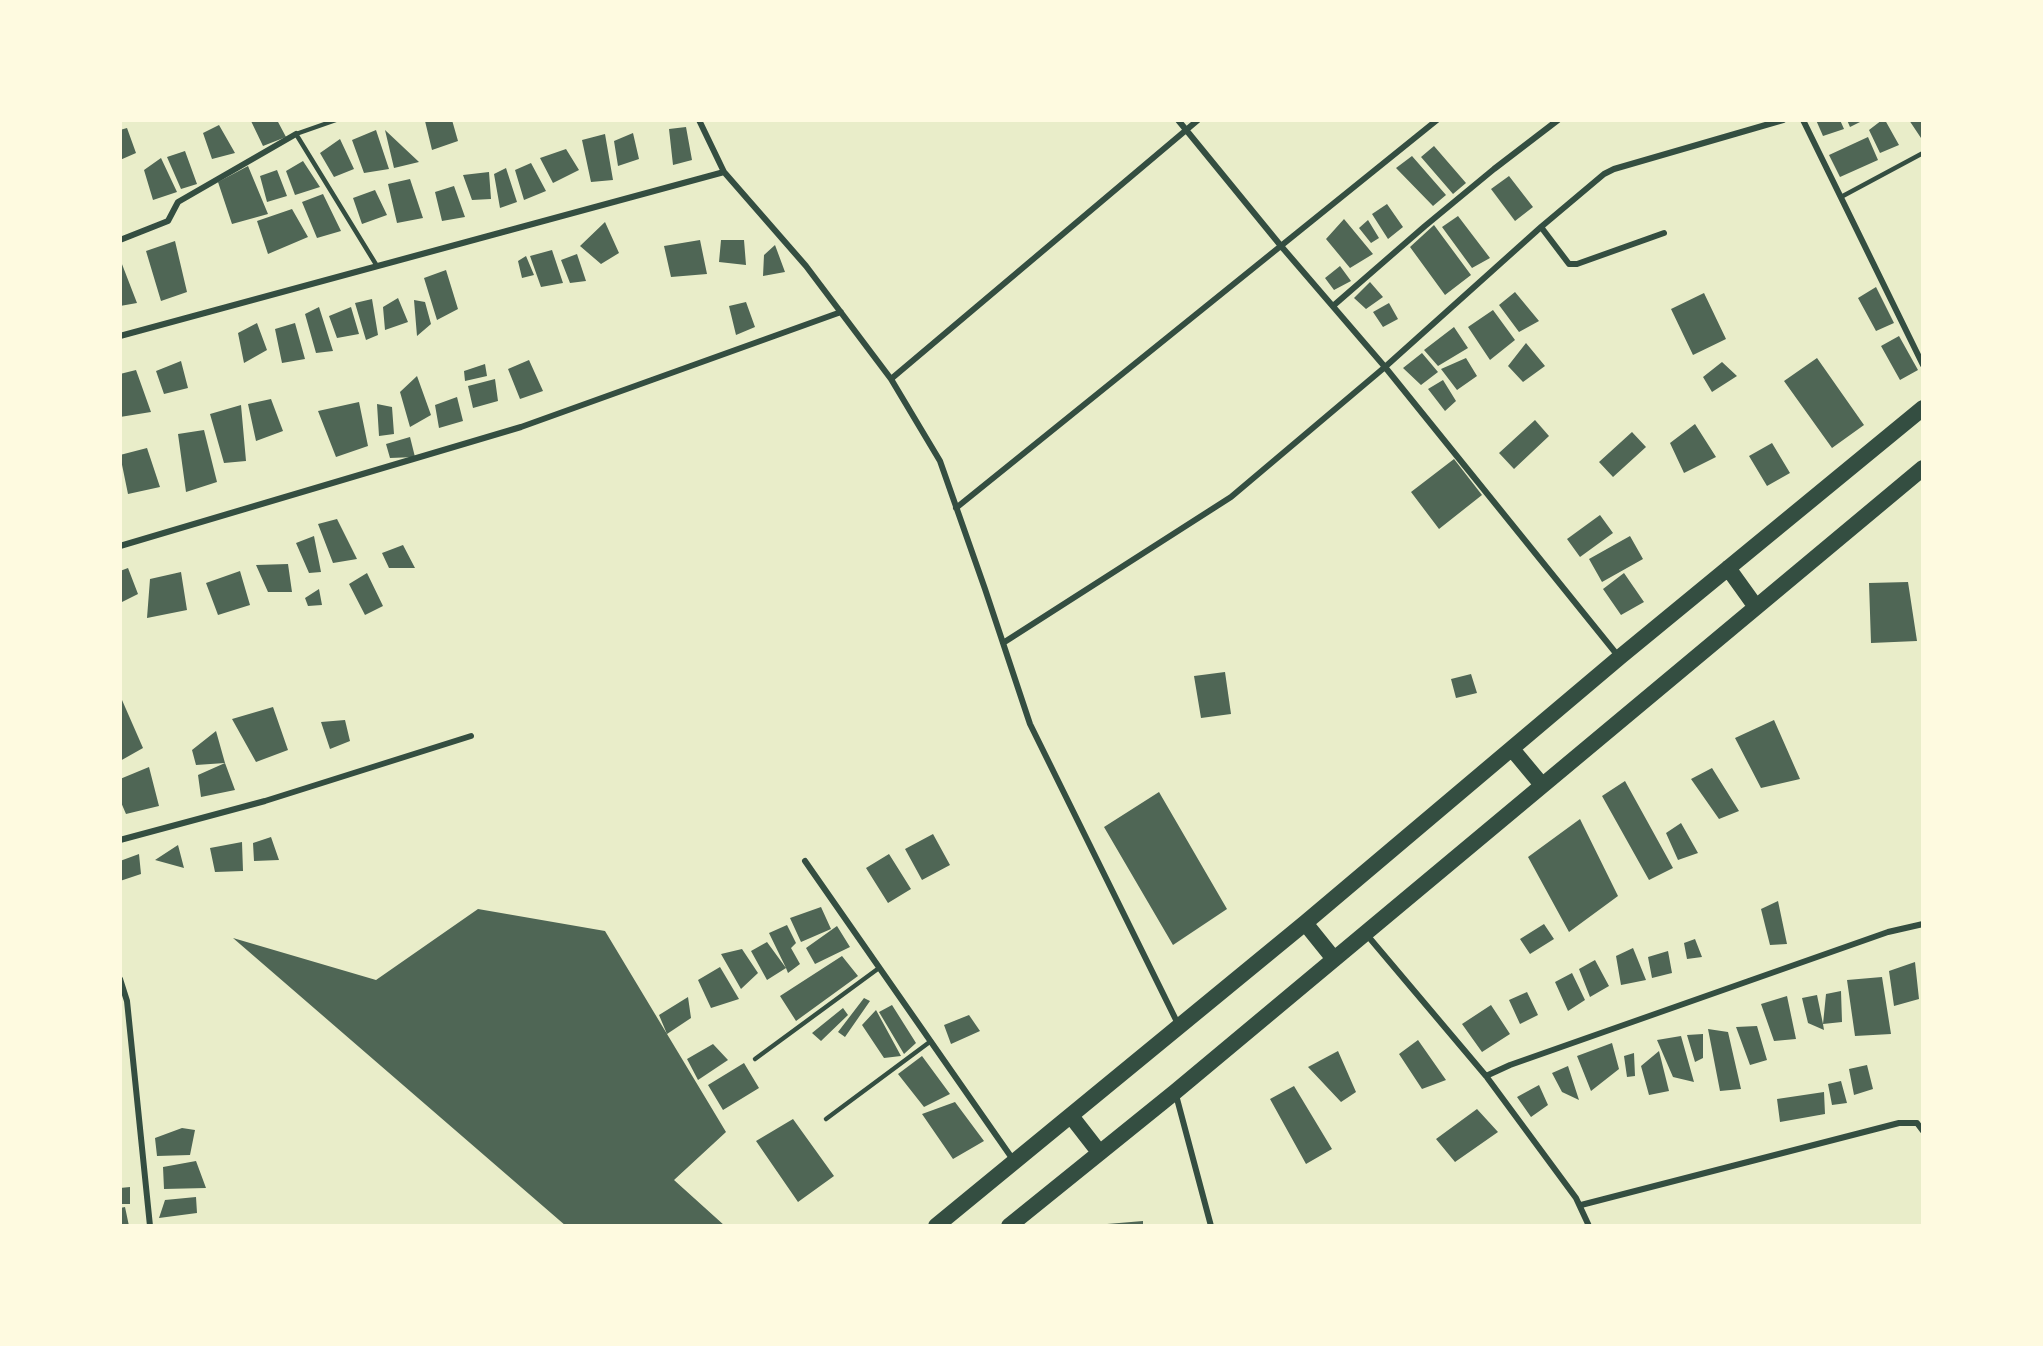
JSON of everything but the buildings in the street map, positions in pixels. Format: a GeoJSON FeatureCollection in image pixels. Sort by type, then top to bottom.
{"type":"FeatureCollection","features":[{"type":"Feature","properties":{"kind":"highway"},"geometry":{"type":"LineString","coordinates":[[936,1226],[1305,923],[1620,657],[1923,408]]}},
{"type":"Feature","properties":{"kind":"highway"},"geometry":{"type":"LineString","coordinates":[[1009,1226],[1175,1092],[1923,468]]}},
{"type":"Feature","properties":{"kind":"highway"},"geometry":{"type":"LineString","coordinates":[[1728,568],[1756,607]]}},
{"type":"Feature","properties":{"kind":"highway"},"geometry":{"type":"LineString","coordinates":[[1512,749],[1542,785]]}},
{"type":"Feature","properties":{"kind":"highway"},"geometry":{"type":"LineString","coordinates":[[1305,923],[1334,958]]}},
{"type":"Feature","properties":{"kind":"highway"},"geometry":{"type":"LineString","coordinates":[[1071,1116],[1099,1152]]}},
{"type":"Feature","properties":{"kind":"street"},"geometry":{"type":"LineString","coordinates":[[699,120],[724,172],[806,266],[891,379],[940,462],[1030,724],[1179,1026]]}},
{"type":"Feature","properties":{"kind":"street"},"geometry":{"type":"LineString","coordinates":[[1178,120],[1281,246],[1385,367],[1620,657]]}},
{"type":"Feature","properties":{"kind":"street"},"geometry":{"type":"LineString","coordinates":[[891,379],[1198,120]]}},
{"type":"Feature","properties":{"kind":"street"},"geometry":{"type":"LineString","coordinates":[[956,508],[1437,120]]}},
{"type":"Feature","properties":{"kind":"street"},"geometry":{"type":"LineString","coordinates":[[1332,306],[1494,169],[1558,120]]}},
{"type":"Feature","properties":{"kind":"street"},"geometry":{"type":"LineString","coordinates":[[1003,644],[1231,497],[1385,367],[1541,227],[1605,174],[1614,169],[1783,120]]}},
{"type":"Feature","properties":{"kind":"street"},"geometry":{"type":"LineString","coordinates":[[1803,120],[1923,365]]}},
{"type":"Feature","properties":{"kind":"street"},"geometry":{"type":"LineString","coordinates":[[120,240],[168,221],[178,202],[296,134]]}},
{"type":"Feature","properties":{"kind":"street"},"geometry":{"type":"LineString","coordinates":[[120,336],[724,172]]}},
{"type":"Feature","properties":{"kind":"street"},"geometry":{"type":"LineString","coordinates":[[1541,227],[1569,264],[1577,264],[1664,233]]}},
{"type":"Feature","properties":{"kind":"street"},"geometry":{"type":"LineString","coordinates":[[120,546],[521,427],[841,312]]}},
{"type":"Feature","properties":{"kind":"street"},"geometry":{"type":"LineString","coordinates":[[120,840],[266,801],[471,736]]}},
{"type":"Feature","properties":{"kind":"street"},"geometry":{"type":"LineString","coordinates":[[805,861],[1015,1161]]}},
{"type":"Feature","properties":{"kind":"street"},"geometry":{"type":"LineString","coordinates":[[1486,1077],[1510,1065],[1888,932],[1923,924]]}},
{"type":"Feature","properties":{"kind":"street"},"geometry":{"type":"LineString","coordinates":[[1365,933],[1486,1077],[1581,1205],[1589,1226]]}},
{"type":"Feature","properties":{"kind":"street"},"geometry":{"type":"LineString","coordinates":[[120,980],[150,1226]]}},
{"type":"Feature","properties":{"kind":"street"},"geometry":{"type":"LineString","coordinates":[[1175,1092],[1211,1226]]}},
{"type":"Feature","properties":{"kind":"street"},"geometry":{"type":"LineString","coordinates":[[1581,1205],[1899,1123],[1917,1123],[1923,1131]]}},
{"type":"Feature","properties":{"kind":"lane"},"geometry":{"type":"LineString","coordinates":[[336,120],[296,134],[377,266]]}},
{"type":"Feature","properties":{"kind":"lane"},"geometry":{"type":"LineString","coordinates":[[1841,197],[1923,153]]}},
{"type":"Feature","properties":{"kind":"lane"},"geometry":{"type":"LineString","coordinates":[[755,1059],[879,968]]}},
{"type":"Feature","properties":{"kind":"lane"},"geometry":{"type":"LineString","coordinates":[[826,1119],[931,1041]]}}]}
